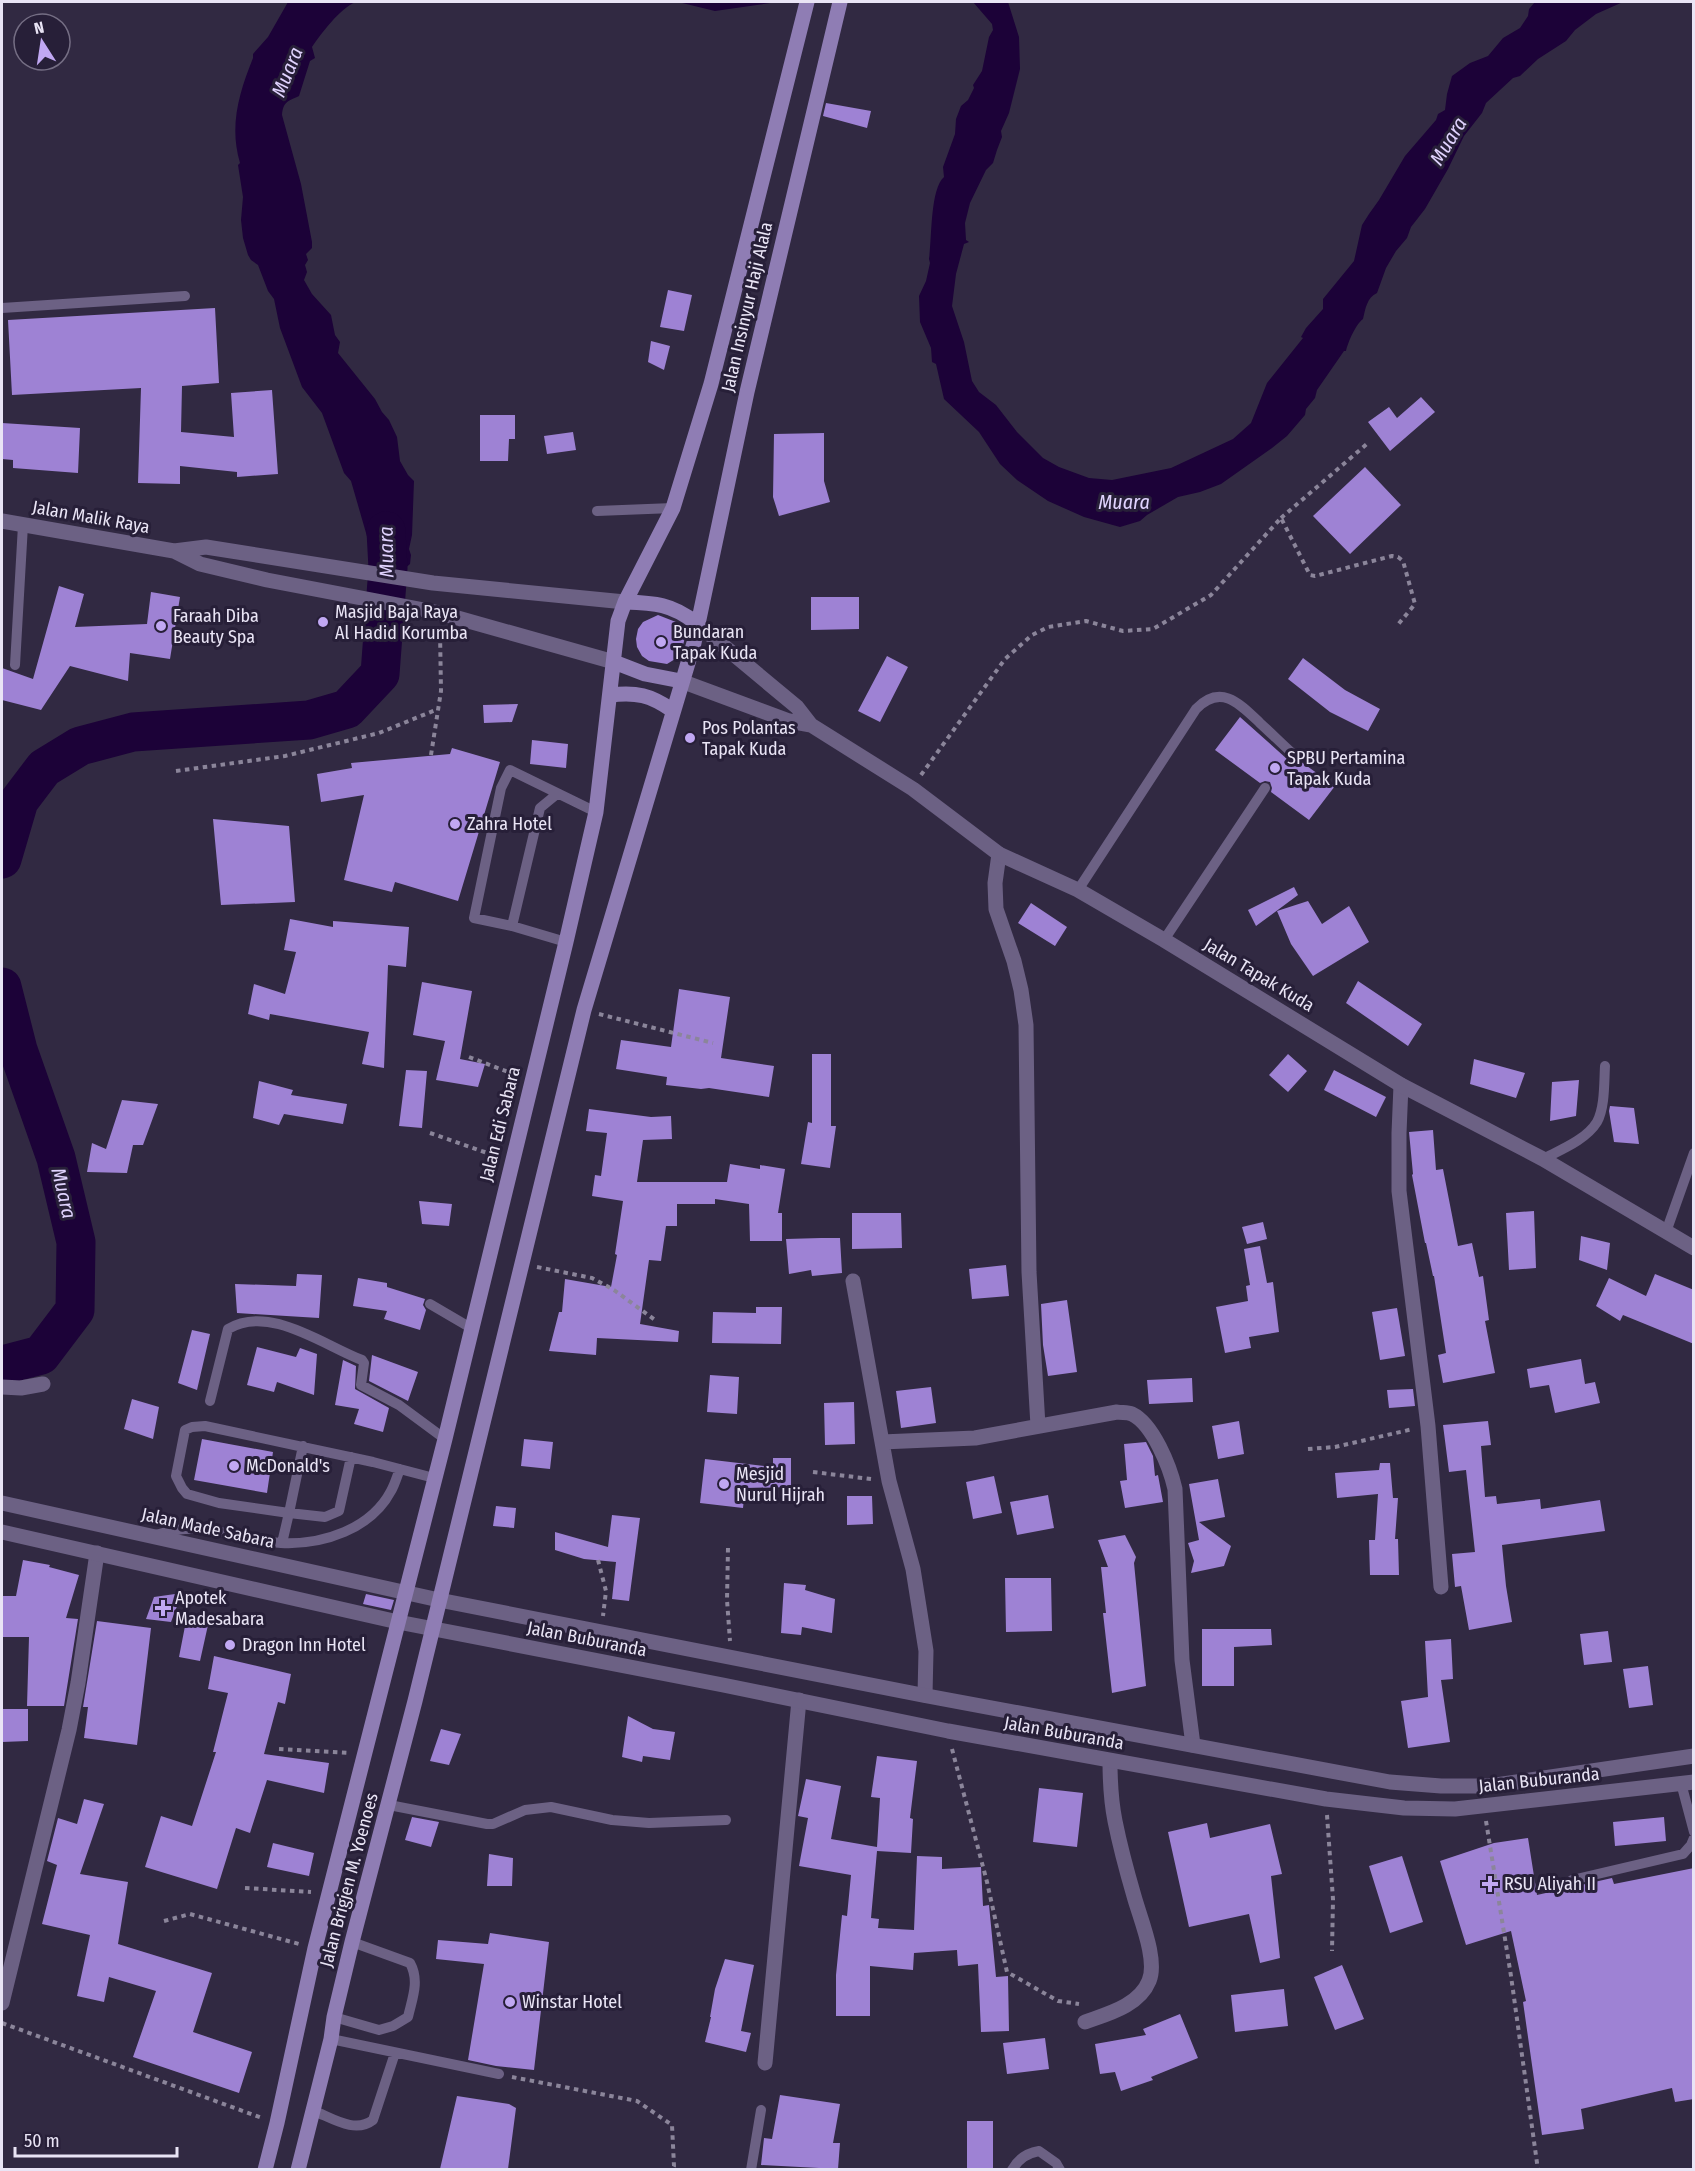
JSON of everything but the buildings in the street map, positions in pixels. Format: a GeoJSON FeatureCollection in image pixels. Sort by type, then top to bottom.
{"type":"FeatureCollection","features":[{"type":"Feature","properties":{"kind":"main road","name":"Jalan Insinyur Haji Alala"},"geometry":{"type":"LineString","coordinates":[[625,602],[673,508],[711,384],[807,2]]}},
{"type":"Feature","properties":{"kind":"main road","name":"Jalan Insinyur Haji Alala"},"geometry":{"type":"LineString","coordinates":[[696,623],[747,393],[840,2]]}},
{"type":"Feature","properties":{"kind":"main road"},"geometry":{"type":"LineString","coordinates":[[439,1600],[584,1010],[672,710],[694,643],[696,623],[674,608],[625,602],[615,639],[614,662],[645,674],[681,681]]}},
{"type":"Feature","properties":{"kind":"main road","name":"Jalan Edi Sabara"},"geometry":{"type":"LineString","coordinates":[[398,1622],[445,1438],[596,812],[614,662]]}},
{"type":"Feature","properties":{"kind":"main road"},"geometry":{"type":"LineString","coordinates":[[610,696],[629,693],[654,698],[672,710]]}},
{"type":"Feature","properties":{"kind":"main road","name":"Jalan Brigjen M. Yoenoes"},"geometry":{"type":"LineString","coordinates":[[298,2169],[314,2111],[352,1942],[389,1805],[439,1600]]}},
{"type":"Feature","properties":{"kind":"main road","name":"Jalan Brigjen M. Yoenoes"},"geometry":{"type":"LineString","coordinates":[[265,2169],[315,1948],[398,1622]]}},
{"type":"Feature","properties":{"kind":"street","name":"Jalan Malik Raya"},"geometry":{"type":"LineString","coordinates":[[2,521],[174,551]]}},
{"type":"Feature","properties":{"kind":"street"},"geometry":{"type":"LineString","coordinates":[[174,551],[206,547],[433,583],[625,602]]}},
{"type":"Feature","properties":{"kind":"street"},"geometry":{"type":"LineString","coordinates":[[174,551],[200,564],[267,580],[433,611],[614,662]]}},
{"type":"Feature","properties":{"kind":"street","name":"Jalan Tapak Kuda"},"geometry":{"type":"LineString","coordinates":[[696,623],[797,707],[811,726]]}},
{"type":"Feature","properties":{"kind":"street","name":"Jalan Tapak Kuda"},"geometry":{"type":"LineString","coordinates":[[681,681],[789,721],[811,726],[913,789],[999,854],[1078,890],[1401,1085],[1543,1159],[1694,1248]]}},
{"type":"Feature","properties":{"kind":"street"},"geometry":{"type":"LineString","coordinates":[[999,854],[995,883],[996,909],[1014,961],[1026,1025],[1029,1272],[1038,1426]]}},
{"type":"Feature","properties":{"kind":"street"},"geometry":{"type":"LineString","coordinates":[[1401,1085],[1399,1191],[1428,1426],[1441,1587]]}},
{"type":"Feature","properties":{"kind":"street"},"geometry":{"type":"LineString","coordinates":[[853,1281],[889,1481],[909,1552],[921,1619],[926,1651],[925,1695]]}},
{"type":"Feature","properties":{"kind":"street"},"geometry":{"type":"LineString","coordinates":[[2,1387],[21,1388],[43,1384]]}},
{"type":"Feature","properties":{"kind":"street"},"geometry":{"type":"LineString","coordinates":[[882,1442],[975,1438],[1117,1412],[1130,1413],[1146,1426],[1170,1469],[1175,1488],[1182,1660],[1193,1746]]}},
{"type":"Feature","properties":{"kind":"street","name":"Jalan Made Sabara"},"geometry":{"type":"LineString","coordinates":[[2,1503],[439,1600]]}},
{"type":"Feature","properties":{"kind":"street"},"geometry":{"type":"LineString","coordinates":[[2,1532],[398,1622]]}},
{"type":"Feature","properties":{"kind":"street"},"geometry":{"type":"LineString","coordinates":[[2,2003],[69,1730],[97,1553]]}},
{"type":"Feature","properties":{"kind":"street","name":"Jalan Buburanda"},"geometry":{"type":"LineString","coordinates":[[439,1600],[925,1695],[1390,1782],[1442,1786],[1489,1786],[1694,1756]]}},
{"type":"Feature","properties":{"kind":"street","name":"Jalan Buburanda"},"geometry":{"type":"LineString","coordinates":[[398,1622],[948,1731],[1326,1799],[1404,1808],[1455,1809],[1688,1782]]}},
{"type":"Feature","properties":{"kind":"street"},"geometry":{"type":"LineString","coordinates":[[765,2063],[798,1700]]}},
{"type":"Feature","properties":{"kind":"street"},"geometry":{"type":"LineString","coordinates":[[1085,2022],[1121,2009],[1131,2002],[1149,1981],[1151,1972],[1147,1941],[1115,1821],[1110,1761]]}},
{"type":"Feature","properties":{"kind":"lane"},"geometry":{"type":"LineString","coordinates":[[2,308],[185,296]]}},
{"type":"Feature","properties":{"kind":"lane"},"geometry":{"type":"LineString","coordinates":[[597,511],[673,508]]}},
{"type":"Feature","properties":{"kind":"lane"},"geometry":{"type":"LineString","coordinates":[[15,665],[23,525]]}},
{"type":"Feature","properties":{"kind":"lane"},"geometry":{"type":"LineString","coordinates":[[1078,890],[1196,709],[1204,702],[1221,697],[1237,702],[1292,753]]}},
{"type":"Feature","properties":{"kind":"lane"},"geometry":{"type":"LineString","coordinates":[[566,942],[512,926],[474,918],[501,788],[510,770],[596,812]]}},
{"type":"Feature","properties":{"kind":"lane"},"geometry":{"type":"LineString","coordinates":[[1164,940],[1264,788]]}},
{"type":"Feature","properties":{"kind":"lane"},"geometry":{"type":"LineString","coordinates":[[512,926],[540,808],[557,794]]}},
{"type":"Feature","properties":{"kind":"lane"},"geometry":{"type":"LineString","coordinates":[[1543,1159],[1577,1140],[1596,1123],[1600,1113],[1605,1066]]}},
{"type":"Feature","properties":{"kind":"lane"},"geometry":{"type":"LineString","coordinates":[[1666,1232],[1694,1153]]}},
{"type":"Feature","properties":{"kind":"lane"},"geometry":{"type":"LineString","coordinates":[[430,1304],[471,1328]]}},
{"type":"Feature","properties":{"kind":"lane"},"geometry":{"type":"LineString","coordinates":[[210,1401],[228,1329],[238,1322],[254,1321],[294,1328],[340,1352],[362,1360],[364,1363],[361,1385],[399,1405],[445,1438]]}},
{"type":"Feature","properties":{"kind":"lane"},"geometry":{"type":"LineString","coordinates":[[351,1457],[339,1511],[325,1516],[219,1503],[187,1494],[176,1476],[184,1430],[205,1426],[303,1446],[351,1457],[434,1478]]}},
{"type":"Feature","properties":{"kind":"lane"},"geometry":{"type":"LineString","coordinates":[[282,1543],[303,1446]]}},
{"type":"Feature","properties":{"kind":"lane"},"geometry":{"type":"LineString","coordinates":[[152,1536],[187,1528],[243,1535],[282,1543],[318,1540],[351,1530],[372,1516],[391,1491],[400,1469]]}},
{"type":"Feature","properties":{"kind":"lane"},"geometry":{"type":"LineString","coordinates":[[1688,1782],[1694,1832]]}},
{"type":"Feature","properties":{"kind":"lane"},"geometry":{"type":"LineString","coordinates":[[389,1805],[487,1824],[493,1824],[525,1810],[551,1807],[612,1820],[649,1823],[726,1820]]}},
{"type":"Feature","properties":{"kind":"lane"},"geometry":{"type":"LineString","coordinates":[[1572,1881],[1683,1854],[1694,1838]]}},
{"type":"Feature","properties":{"kind":"lane"},"geometry":{"type":"LineString","coordinates":[[334,2017],[379,2030],[393,2026],[408,2017],[416,1982],[415,1972],[410,1964],[352,1942]]}},
{"type":"Feature","properties":{"kind":"lane"},"geometry":{"type":"LineString","coordinates":[[331,2039],[499,2074]]}},
{"type":"Feature","properties":{"kind":"lane"},"geometry":{"type":"LineString","coordinates":[[314,2111],[354,2127],[369,2123],[373,2120],[395,2053]]}},
{"type":"Feature","properties":{"kind":"lane"},"geometry":{"type":"LineString","coordinates":[[751,2169],[760,2110]]}},
{"type":"Feature","properties":{"kind":"lane"},"geometry":{"type":"LineString","coordinates":[[1012,2169],[1026,2155],[1039,2151],[1056,2163],[1060,2169]]}},
{"type":"Feature","properties":{"kind":"path"},"geometry":{"type":"LineString","coordinates":[[913,789],[1005,660],[1032,635],[1048,627],[1086,621],[1123,631],[1152,629],[1211,596],[1281,518],[1368,443]]}},
{"type":"Feature","properties":{"kind":"path"},"geometry":{"type":"LineString","coordinates":[[1281,518],[1307,572],[1311,575],[1315,576],[1398,556],[1403,561],[1415,604],[1396,627]]}},
{"type":"Feature","properties":{"kind":"path"},"geometry":{"type":"LineString","coordinates":[[431,755],[441,691],[433,611]]}},
{"type":"Feature","properties":{"kind":"path"},"geometry":{"type":"LineString","coordinates":[[176,771],[285,756],[379,733],[438,709]]}},
{"type":"Feature","properties":{"kind":"path"},"geometry":{"type":"LineString","coordinates":[[584,1010],[713,1043]]}},
{"type":"Feature","properties":{"kind":"path"},"geometry":{"type":"LineString","coordinates":[[469,1057],[531,1080]]}},
{"type":"Feature","properties":{"kind":"path"},"geometry":{"type":"LineString","coordinates":[[430,1133],[511,1161]]}},
{"type":"Feature","properties":{"kind":"path"},"geometry":{"type":"LineString","coordinates":[[522,1264],[592,1278],[614,1290],[655,1320]]}},
{"type":"Feature","properties":{"kind":"path"},"geometry":{"type":"LineString","coordinates":[[1308,1449],[1335,1447],[1428,1426]]}},
{"type":"Feature","properties":{"kind":"path"},"geometry":{"type":"LineString","coordinates":[[813,1472],[889,1481]]}},
{"type":"Feature","properties":{"kind":"path"},"geometry":{"type":"LineString","coordinates":[[728,1548],[727,1600],[731,1651],[729,1656]]}},
{"type":"Feature","properties":{"kind":"path"},"geometry":{"type":"LineString","coordinates":[[598,1560],[606,1591],[600,1632]]}},
{"type":"Feature","properties":{"kind":"path"},"geometry":{"type":"LineString","coordinates":[[948,1731],[987,1882],[1007,1972],[1058,2001],[1089,2005]]}},
{"type":"Feature","properties":{"kind":"path"},"geometry":{"type":"LineString","coordinates":[[279,1749],[364,1754]]}},
{"type":"Feature","properties":{"kind":"path"},"geometry":{"type":"LineString","coordinates":[[1326,1799],[1333,1899],[1332,1951]]}},
{"type":"Feature","properties":{"kind":"path"},"geometry":{"type":"LineString","coordinates":[[1483,1806],[1511,1976],[1538,2169]]}},
{"type":"Feature","properties":{"kind":"path"},"geometry":{"type":"LineString","coordinates":[[245,1888],[329,1893]]}},
{"type":"Feature","properties":{"kind":"path"},"geometry":{"type":"LineString","coordinates":[[164,1921],[190,1914],[315,1948]]}},
{"type":"Feature","properties":{"kind":"path"},"geometry":{"type":"LineString","coordinates":[[2,2023],[277,2123]]}},
{"type":"Feature","properties":{"kind":"path"},"geometry":{"type":"LineString","coordinates":[[499,2074],[637,2102],[672,2125],[674,2166],[672,2169]]}},
{"type":"Feature","properties":{"kind":"water","name":"Muara"},"geometry":{"type":"Polygon","coordinates":[[[288,2],[356,2],[337,15],[312,47],[315,58],[310,61],[299,96],[287,102],[282,115],[301,184],[312,242],[312,248],[306,254],[308,260],[305,265],[307,272],[304,280],[312,294],[331,315],[335,335],[340,342],[338,353],[389,420],[397,437],[400,461],[414,481],[410,564],[402,571],[375,564],[351,481],[344,473],[322,413],[302,387],[280,328],[274,299],[268,291],[258,265],[248,255],[243,238],[241,220],[243,197],[235,136],[237,110],[253,54],[268,37],[288,2]]]}},
{"type":"Feature","properties":{"kind":"water"},"geometry":{"type":"Polygon","coordinates":[[[678,2],[777,2],[715,11],[678,2]]]}},
{"type":"Feature","properties":{"kind":"water","name":"Muara"},"geometry":{"type":"Polygon","coordinates":[[[973,2],[1008,2],[1019,37],[1020,69],[993,163],[986,170],[970,203],[965,223],[966,240],[969,242],[964,244],[956,274],[952,306],[964,342],[972,381],[979,392],[996,405],[1017,432],[1043,458],[1059,467],[1089,478],[1112,480],[1171,468],[1233,439],[1251,423],[1267,383],[1303,338],[1301,337],[1306,328],[1323,309],[1323,299],[1354,261],[1362,225],[1405,156],[1436,120],[1438,114],[1445,110],[1452,76],[1470,63],[1488,56],[1503,38],[1520,28],[1535,2],[1623,2],[1596,14],[1575,30],[1566,41],[1538,59],[1520,76],[1513,78],[1486,103],[1482,113],[1464,136],[1425,209],[1386,268],[1377,293],[1369,301],[1363,319],[1346,351],[1317,390],[1305,415],[1287,436],[1221,484],[1178,497],[1140,521],[1120,527],[1084,517],[1048,501],[1017,480],[1000,464],[979,432],[944,399],[936,364],[932,362],[931,348],[920,322],[919,296],[926,281],[930,263],[932,215],[936,192],[944,177],[943,167],[955,134],[956,119],[982,71],[989,37],[993,30],[992,24],[973,2]]]}},
{"type":"Feature","properties":{"kind":"waterway","name":"Muara"},"geometry":{"type":"LineString","coordinates":[[2,859],[19,801],[44,768],[80,746],[133,732],[309,720],[347,709],[380,674],[388,568],[386,531]]}},
{"type":"Feature","properties":{"kind":"waterway","name":"Muara"},"geometry":{"type":"LineString","coordinates":[[2,987],[18,1050],[56,1158],[76,1242],[75,1310],[41,1355],[2,1365]]}},
{"type":"Feature","properties":{"kind":"place","name":"Masjid Baja Raya Al Hadid Korumba"},"geometry":{"type":"Point","coordinates":[323,622]}},
{"type":"Feature","properties":{"kind":"place","name":"Faraah Diba Beauty Spa"},"geometry":{"type":"Point","coordinates":[161,626]}},
{"type":"Feature","properties":{"kind":"place","name":"Bundaran Tapak Kuda"},"geometry":{"type":"Point","coordinates":[661,642]}},
{"type":"Feature","properties":{"kind":"place","name":"Pos Polantas Tapak Kuda"},"geometry":{"type":"Point","coordinates":[690,738]}},
{"type":"Feature","properties":{"kind":"place","name":"SPBU Pertamina Tapak Kuda"},"geometry":{"type":"Point","coordinates":[1275,768]}},
{"type":"Feature","properties":{"kind":"place","name":"Zahra Hotel"},"geometry":{"type":"Point","coordinates":[455,824]}},
{"type":"Feature","properties":{"kind":"place","name":"McDonald's"},"geometry":{"type":"Point","coordinates":[234,1466]}},
{"type":"Feature","properties":{"kind":"place","name":"Mesjid Nurul Hijrah"},"geometry":{"type":"Point","coordinates":[724,1484]}},
{"type":"Feature","properties":{"kind":"place","name":"Apotek Madesabara"},"geometry":{"type":"Point","coordinates":[163,1608]}},
{"type":"Feature","properties":{"kind":"place","name":"Dragon Inn Hotel"},"geometry":{"type":"Point","coordinates":[230,1645]}},
{"type":"Feature","properties":{"kind":"place","name":"RSU Aliyah II"},"geometry":{"type":"Point","coordinates":[1490,1884]}},
{"type":"Feature","properties":{"kind":"place","name":"Winstar Hotel"},"geometry":{"type":"Point","coordinates":[510,2002]}}]}
